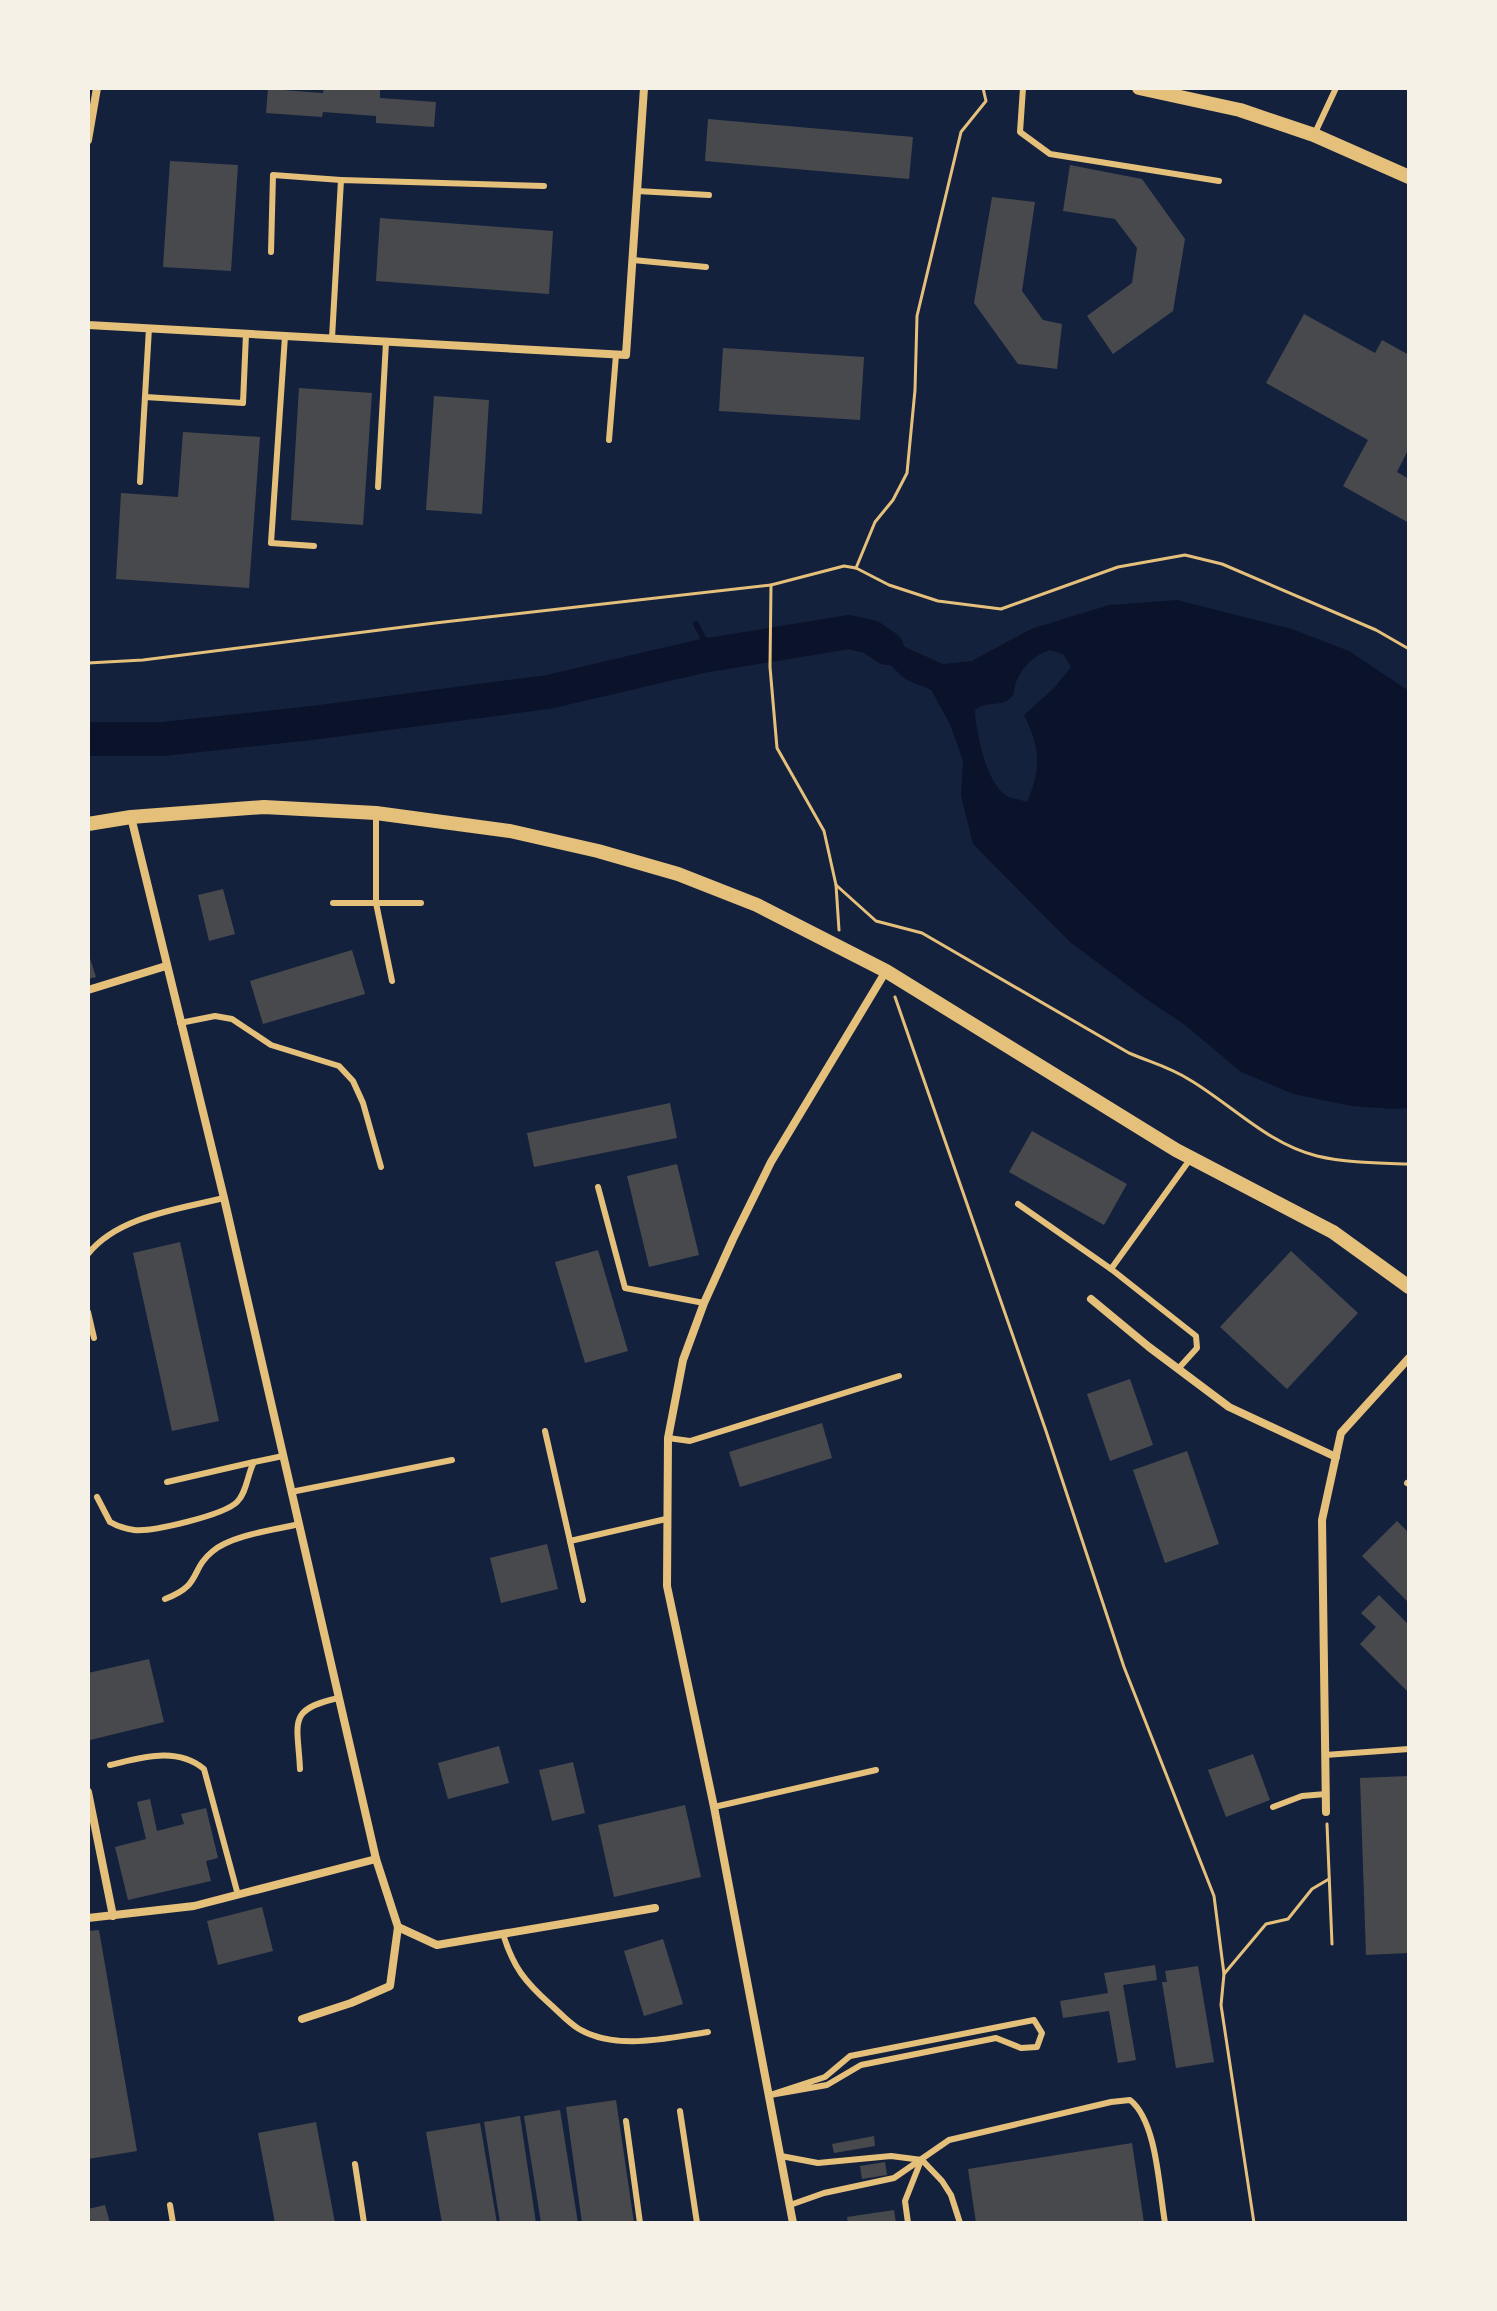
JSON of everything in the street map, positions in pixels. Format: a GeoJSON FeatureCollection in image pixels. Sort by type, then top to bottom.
{"type":"FeatureCollection","features":[{"type":"Feature","properties":{"kind":"street"},"geometry":{"type":"LineString","coordinates":[[88,140],[97,88]]}},
{"type":"Feature","properties":{"kind":"street"},"geometry":{"type":"LineString","coordinates":[[88,325],[626,355],[644,88]]}},
{"type":"Feature","properties":{"kind":"street"},"geometry":{"type":"LineString","coordinates":[[1139,88],[1240,110],[1314,135],[1409,177]]}},
{"type":"Feature","properties":{"kind":"street"},"geometry":{"type":"LineString","coordinates":[[88,824],[131,817],[264,807],[376,813],[510,831],[665,870],[757,905],[886,971],[1191,1158],[1333,1232],[1409,1287]]}},
{"type":"Feature","properties":{"kind":"street"},"geometry":{"type":"LineString","coordinates":[[131,817],[224,1198],[376,1859],[398,1927],[390,1986],[302,2019]]}},
{"type":"Feature","properties":{"kind":"street"},"geometry":{"type":"LineString","coordinates":[[88,990],[166,966]]}},
{"type":"Feature","properties":{"kind":"street"},"geometry":{"type":"LineString","coordinates":[[793,2223],[714,1807],[667,1586],[668,1438],[683,1360],[704,1303],[771,1162],[886,971]]}},
{"type":"Feature","properties":{"kind":"street"},"geometry":{"type":"LineString","coordinates":[[1091,1299],[1229,1407],[1336,1457]]}},
{"type":"Feature","properties":{"kind":"street"},"geometry":{"type":"LineString","coordinates":[[1326,1812],[1322,1520],[1341,1433],[1409,1358]]}},
{"type":"Feature","properties":{"kind":"street"},"geometry":{"type":"LineString","coordinates":[[88,1792],[113,1916]]}},
{"type":"Feature","properties":{"kind":"street"},"geometry":{"type":"LineString","coordinates":[[88,1918],[194,1906],[376,1859]]}},
{"type":"Feature","properties":{"kind":"street"},"geometry":{"type":"LineString","coordinates":[[398,1927],[437,1945],[655,1908]]}},
{"type":"Feature","properties":{"kind":"lane"},"geometry":{"type":"LineString","coordinates":[[1023,88],[1020,132],[1050,154],[1219,181]]}},
{"type":"Feature","properties":{"kind":"lane"},"geometry":{"type":"LineString","coordinates":[[1314,135],[1336,88]]}},
{"type":"Feature","properties":{"kind":"lane"},"geometry":{"type":"LineString","coordinates":[[271,252],[273,175],[544,186]]}},
{"type":"Feature","properties":{"kind":"lane"},"geometry":{"type":"LineString","coordinates":[[332,338],[341,180]]}},
{"type":"Feature","properties":{"kind":"lane"},"geometry":{"type":"LineString","coordinates":[[637,191],[709,195]]}},
{"type":"Feature","properties":{"kind":"lane"},"geometry":{"type":"LineString","coordinates":[[633,260],[706,267]]}},
{"type":"Feature","properties":{"kind":"lane"},"geometry":{"type":"LineString","coordinates":[[140,482],[149,328]]}},
{"type":"Feature","properties":{"kind":"lane"},"geometry":{"type":"LineString","coordinates":[[145,397],[243,403],[246,334]]}},
{"type":"Feature","properties":{"kind":"lane"},"geometry":{"type":"LineString","coordinates":[[285,336],[271,543],[314,546]]}},
{"type":"Feature","properties":{"kind":"lane"},"geometry":{"type":"LineString","coordinates":[[378,487],[386,342]]}},
{"type":"Feature","properties":{"kind":"lane"},"geometry":{"type":"LineString","coordinates":[[609,440],[616,355]]}},
{"type":"Feature","properties":{"kind":"lane"},"geometry":{"type":"LineString","coordinates":[[376,813],[376,903],[392,981]]}},
{"type":"Feature","properties":{"kind":"lane"},"geometry":{"type":"LineString","coordinates":[[333,903],[421,903]]}},
{"type":"Feature","properties":{"kind":"lane"},"geometry":{"type":"LineString","coordinates":[[180,1023],[215,1016],[232,1019],[271,1045],[339,1066],[353,1081],[363,1103],[381,1167]]}},
{"type":"Feature","properties":{"kind":"lane"},"geometry":{"type":"LineString","coordinates":[[1111,1269],[1191,1158]]}},
{"type":"Feature","properties":{"kind":"lane"},"geometry":{"type":"LineString","coordinates":[[598,1187],[625,1288],[704,1303]]}},
{"type":"Feature","properties":{"kind":"lane"},"geometry":{"type":"LineString","coordinates":[[88,1254],[110,1233],[126,1225],[224,1198]]}},
{"type":"Feature","properties":{"kind":"lane"},"geometry":{"type":"LineString","coordinates":[[1018,1204],[1111,1269],[1196,1336],[1197,1348],[1178,1369]]}},
{"type":"Feature","properties":{"kind":"lane"},"geometry":{"type":"LineString","coordinates":[[88,1312],[94,1338]]}},
{"type":"Feature","properties":{"kind":"lane"},"geometry":{"type":"LineString","coordinates":[[668,1438],[690,1441],[899,1376]]}},
{"type":"Feature","properties":{"kind":"lane"},"geometry":{"type":"LineString","coordinates":[[545,1431],[583,1600]]}},
{"type":"Feature","properties":{"kind":"lane"},"geometry":{"type":"LineString","coordinates":[[167,1482],[283,1456]]}},
{"type":"Feature","properties":{"kind":"lane"},"geometry":{"type":"LineString","coordinates":[[291,1492],[452,1460]]}},
{"type":"Feature","properties":{"kind":"lane"},"geometry":{"type":"LineString","coordinates":[[97,1497],[110,1522],[137,1530],[208,1517],[226,1511],[243,1495],[254,1462]]}},
{"type":"Feature","properties":{"kind":"lane"},"geometry":{"type":"LineString","coordinates":[[570,1541],[666,1519]]}},
{"type":"Feature","properties":{"kind":"lane"},"geometry":{"type":"LineString","coordinates":[[165,1599],[191,1585],[211,1552],[227,1542],[299,1524]]}},
{"type":"Feature","properties":{"kind":"lane"},"geometry":{"type":"LineString","coordinates":[[300,1769],[298,1722],[302,1711],[314,1703],[339,1698]]}},
{"type":"Feature","properties":{"kind":"lane"},"geometry":{"type":"LineString","coordinates":[[1324,1755],[1409,1749]]}},
{"type":"Feature","properties":{"kind":"lane"},"geometry":{"type":"LineString","coordinates":[[110,1765],[156,1754],[182,1757],[204,1769],[238,1895]]}},
{"type":"Feature","properties":{"kind":"lane"},"geometry":{"type":"LineString","coordinates":[[714,1807],[876,1770]]}},
{"type":"Feature","properties":{"kind":"lane"},"geometry":{"type":"LineString","coordinates":[[1273,1807],[1302,1796],[1326,1794]]}},
{"type":"Feature","properties":{"kind":"lane"},"geometry":{"type":"LineString","coordinates":[[503,1934],[521,1977],[577,2028],[599,2038],[619,2040],[649,2040],[708,2032]]}},
{"type":"Feature","properties":{"kind":"lane"},"geometry":{"type":"LineString","coordinates":[[1034,2020],[1042,2033],[1037,2047],[1021,2048],[996,2038],[861,2065],[827,2085],[770,2095],[825,2077],[850,2056],[1034,2020]]}},
{"type":"Feature","properties":{"kind":"lane"},"geometry":{"type":"LineString","coordinates":[[790,2205],[824,2193],[894,2178],[949,2140],[1130,2100],[1139,2108],[1149,2126],[1165,2223]]}},
{"type":"Feature","properties":{"kind":"lane"},"geometry":{"type":"LineString","coordinates":[[680,2111],[697,2223]]}},
{"type":"Feature","properties":{"kind":"lane"},"geometry":{"type":"LineString","coordinates":[[626,2121],[640,2223]]}},
{"type":"Feature","properties":{"kind":"lane"},"geometry":{"type":"LineString","coordinates":[[781,2156],[818,2163],[891,2156],[922,2160],[951,2195],[960,2223]]}},
{"type":"Feature","properties":{"kind":"lane"},"geometry":{"type":"LineString","coordinates":[[908,2223],[905,2201],[922,2160]]}},
{"type":"Feature","properties":{"kind":"lane"},"geometry":{"type":"LineString","coordinates":[[355,2164],[364,2223]]}},
{"type":"Feature","properties":{"kind":"lane"},"geometry":{"type":"LineString","coordinates":[[170,2205],[173,2223]]}},
{"type":"Feature","properties":{"kind":"path"},"geometry":{"type":"LineString","coordinates":[[856,568],[875,522],[893,500],[907,473],[915,390],[917,316],[961,132],[986,101],[983,88]]}},
{"type":"Feature","properties":{"kind":"path"},"geometry":{"type":"LineString","coordinates":[[88,663],[143,660],[771,585],[844,566],[938,601],[1001,609],[1118,567],[1185,555],[1222,564],[1376,630],[1409,649]]}},
{"type":"Feature","properties":{"kind":"path"},"geometry":{"type":"LineString","coordinates":[[771,585],[770,667],[777,748],[824,831],[836,885],[841,948]]}},
{"type":"Feature","properties":{"kind":"path"},"geometry":{"type":"LineString","coordinates":[[836,885],[876,921],[922,933],[1129,1053],[1163,1064],[1192,1080],[1256,1127],[1290,1146],[1316,1156],[1346,1161],[1409,1164]]}},
{"type":"Feature","properties":{"kind":"path"},"geometry":{"type":"LineString","coordinates":[[886,971],[1046,1431],[1124,1667],[1214,1896],[1224,1974],[1221,2005],[1254,2223]]}},
{"type":"Feature","properties":{"kind":"path"},"geometry":{"type":"LineString","coordinates":[[1326,1812],[1332,1944]]}},
{"type":"Feature","properties":{"kind":"path"},"geometry":{"type":"LineString","coordinates":[[1224,1974],[1266,1924],[1288,1919],[1312,1889],[1329,1879]]}},
{"type":"Feature","properties":{"kind":"water"},"geometry":{"type":"Polygon","coordinates":[[[1177,600],[1292,629],[1349,651],[1409,691],[1409,1108],[1351,1106],[1293,1094],[1241,1072],[1185,1025],[1070,942],[973,844],[961,796],[963,761],[950,724],[931,690],[905,679],[886,661],[887,648],[894,642],[943,664],[972,661],[1031,629],[1109,605],[1177,600]],[[1049,650],[1039,655],[1023,670],[1011,698],[975,710],[988,770],[1001,791],[1009,797],[1027,802],[1032,790],[1037,768],[1036,748],[1024,715],[1054,688],[1071,667],[1063,654],[1049,650]]]}},
{"type":"Feature","properties":{"kind":"building"},"geometry":{"type":"Polygon","coordinates":[[[324,88],[380,90],[380,98],[436,102],[434,127],[376,123],[376,116],[323,112],[322,117],[266,113],[268,89],[323,93],[324,88]]]}},
{"type":"Feature","properties":{"kind":"building"},"geometry":{"type":"Polygon","coordinates":[[[708,119],[913,137],[909,179],[705,161],[708,119]]]}},
{"type":"Feature","properties":{"kind":"building"},"geometry":{"type":"Polygon","coordinates":[[[170,161],[238,165],[231,271],[163,267],[170,161]]]}},
{"type":"Feature","properties":{"kind":"building"},"geometry":{"type":"Polygon","coordinates":[[[1070,165],[1142,179],[1185,239],[1173,311],[1113,354],[1087,316],[1132,283],[1137,248],[1115,219],[1063,211],[1070,165]]]}},
{"type":"Feature","properties":{"kind":"building"},"geometry":{"type":"Polygon","coordinates":[[[992,197],[1035,202],[1022,291],[1043,320],[1062,324],[1057,369],[1018,364],[974,303],[992,197]]]}},
{"type":"Feature","properties":{"kind":"building"},"geometry":{"type":"Polygon","coordinates":[[[380,218],[553,231],[549,294],[376,281],[380,218]]]}},
{"type":"Feature","properties":{"kind":"building"},"geometry":{"type":"Polygon","coordinates":[[[1304,314],[1375,353],[1382,340],[1409,355],[1409,448],[1397,472],[1409,479],[1409,523],[1343,486],[1368,440],[1266,383],[1304,314]]]}},
{"type":"Feature","properties":{"kind":"building"},"geometry":{"type":"Polygon","coordinates":[[[723,348],[864,357],[860,420],[719,411],[723,348]]]}},
{"type":"Feature","properties":{"kind":"building"},"geometry":{"type":"Polygon","coordinates":[[[299,388],[372,393],[363,525],[291,520],[299,388]]]}},
{"type":"Feature","properties":{"kind":"building"},"geometry":{"type":"Polygon","coordinates":[[[434,396],[489,400],[482,514],[426,510],[434,396]]]}},
{"type":"Feature","properties":{"kind":"building"},"geometry":{"type":"Polygon","coordinates":[[[183,432],[260,437],[249,588],[116,579],[121,493],[178,497],[183,432]]]}},
{"type":"Feature","properties":{"kind":"building"},"geometry":{"type":"Polygon","coordinates":[[[223,889],[235,934],[209,941],[198,895],[223,889]]]}},
{"type":"Feature","properties":{"kind":"building"},"geometry":{"type":"Polygon","coordinates":[[[352,950],[365,994],[263,1024],[250,981],[352,950]]]}},
{"type":"Feature","properties":{"kind":"building"},"geometry":{"type":"Polygon","coordinates":[[[88,952],[96,977],[88,979],[88,952]]]}},
{"type":"Feature","properties":{"kind":"building"},"geometry":{"type":"Polygon","coordinates":[[[670,1103],[677,1138],[534,1167],[527,1133],[670,1103]]]}},
{"type":"Feature","properties":{"kind":"building"},"geometry":{"type":"Polygon","coordinates":[[[1032,1131],[1127,1184],[1104,1225],[1009,1172],[1032,1131]]]}},
{"type":"Feature","properties":{"kind":"building"},"geometry":{"type":"Polygon","coordinates":[[[677,1164],[699,1255],[649,1267],[627,1176],[677,1164]]]}},
{"type":"Feature","properties":{"kind":"building"},"geometry":{"type":"Polygon","coordinates":[[[180,1242],[219,1421],[172,1431],[133,1253],[180,1242]]]}},
{"type":"Feature","properties":{"kind":"building"},"geometry":{"type":"Polygon","coordinates":[[[598,1250],[628,1351],[585,1363],[555,1262],[598,1250]]]}},
{"type":"Feature","properties":{"kind":"building"},"geometry":{"type":"Polygon","coordinates":[[[1291,1251],[1358,1313],[1287,1389],[1220,1327],[1291,1251]]]}},
{"type":"Feature","properties":{"kind":"building"},"geometry":{"type":"Polygon","coordinates":[[[1130,1379],[1153,1445],[1110,1461],[1087,1394],[1130,1379]]]}},
{"type":"Feature","properties":{"kind":"building"},"geometry":{"type":"Polygon","coordinates":[[[822,1423],[832,1458],[740,1487],[729,1452],[822,1423]]]}},
{"type":"Feature","properties":{"kind":"building"},"geometry":{"type":"Polygon","coordinates":[[[1187,1451],[1219,1544],[1165,1563],[1133,1470],[1187,1451]]]}},
{"type":"Feature","properties":{"kind":"building"},"geometry":{"type":"Polygon","coordinates":[[[1397,1521],[1409,1533],[1409,1603],[1362,1556],[1397,1521]]]}},
{"type":"Feature","properties":{"kind":"building"},"geometry":{"type":"Polygon","coordinates":[[[547,1544],[558,1589],[501,1603],[490,1558],[547,1544]]]}},
{"type":"Feature","properties":{"kind":"building"},"geometry":{"type":"Polygon","coordinates":[[[1379,1595],[1409,1625],[1409,1693],[1360,1644],[1376,1627],[1361,1613],[1379,1595]]]}},
{"type":"Feature","properties":{"kind":"building"},"geometry":{"type":"Polygon","coordinates":[[[149,1659],[164,1722],[90,1740],[88,1673],[149,1659]]]}},
{"type":"Feature","properties":{"kind":"building"},"geometry":{"type":"Polygon","coordinates":[[[499,1746],[509,1783],[448,1799],[438,1763],[499,1746]]]}},
{"type":"Feature","properties":{"kind":"building"},"geometry":{"type":"Polygon","coordinates":[[[1253,1754],[1270,1800],[1226,1817],[1208,1770],[1253,1754]]]}},
{"type":"Feature","properties":{"kind":"building"},"geometry":{"type":"Polygon","coordinates":[[[573,1762],[585,1813],[552,1821],[539,1770],[573,1762]]]}},
{"type":"Feature","properties":{"kind":"building"},"geometry":{"type":"Polygon","coordinates":[[[1409,1776],[1409,1953],[1366,1955],[1360,1778],[1409,1776]]]}},
{"type":"Feature","properties":{"kind":"building"},"geometry":{"type":"Polygon","coordinates":[[[150,1799],[157,1831],[184,1824],[181,1814],[206,1808],[218,1858],[206,1861],[211,1881],[128,1900],[115,1847],[146,1839],[137,1802],[150,1799]]]}},
{"type":"Feature","properties":{"kind":"building"},"geometry":{"type":"Polygon","coordinates":[[[685,1805],[701,1877],[614,1897],[598,1825],[685,1805]]]}},
{"type":"Feature","properties":{"kind":"building"},"geometry":{"type":"Polygon","coordinates":[[[262,1907],[273,1951],[218,1965],[207,1921],[262,1907]]]}},
{"type":"Feature","properties":{"kind":"building"},"geometry":{"type":"Polygon","coordinates":[[[99,1930],[137,2151],[88,2159],[88,1931],[99,1930]]]}},
{"type":"Feature","properties":{"kind":"building"},"geometry":{"type":"Polygon","coordinates":[[[663,1939],[683,2004],[644,2016],[624,1951],[663,1939]]]}},
{"type":"Feature","properties":{"kind":"building"},"geometry":{"type":"Polygon","coordinates":[[[1155,1965],[1157,1980],[1123,1985],[1136,2060],[1118,2063],[1109,2011],[1063,2018],[1060,2001],[1108,1993],[1104,1973],[1155,1965]]]}},
{"type":"Feature","properties":{"kind":"building"},"geometry":{"type":"Polygon","coordinates":[[[1198,1966],[1214,2062],[1176,2068],[1162,1982],[1167,1982],[1165,1971],[1198,1966]]]}},
{"type":"Feature","properties":{"kind":"building"},"geometry":{"type":"Polygon","coordinates":[[[616,2100],[634,2223],[582,2223],[566,2107],[616,2100]]]}},
{"type":"Feature","properties":{"kind":"building"},"geometry":{"type":"Polygon","coordinates":[[[560,2110],[578,2223],[541,2223],[524,2116],[560,2110]]]}},
{"type":"Feature","properties":{"kind":"building"},"geometry":{"type":"Polygon","coordinates":[[[520,2116],[536,2223],[500,2223],[484,2122],[520,2116]]]}},
{"type":"Feature","properties":{"kind":"building"},"geometry":{"type":"Polygon","coordinates":[[[316,2122],[335,2223],[275,2223],[258,2133],[316,2122]]]}},
{"type":"Feature","properties":{"kind":"building"},"geometry":{"type":"Polygon","coordinates":[[[480,2123],[497,2223],[442,2223],[426,2132],[480,2123]]]}},
{"type":"Feature","properties":{"kind":"building"},"geometry":{"type":"Polygon","coordinates":[[[874,2136],[875,2146],[834,2153],[832,2144],[874,2136]]]}},
{"type":"Feature","properties":{"kind":"building"},"geometry":{"type":"Polygon","coordinates":[[[1132,2143],[1144,2223],[976,2223],[968,2169],[1132,2143]]]}},
{"type":"Feature","properties":{"kind":"building"},"geometry":{"type":"Polygon","coordinates":[[[885,2162],[887,2175],[862,2179],[860,2166],[885,2162]]]}},
{"type":"Feature","properties":{"kind":"building"},"geometry":{"type":"Polygon","coordinates":[[[105,2205],[110,2223],[88,2223],[88,2209],[105,2205]]]}},
{"type":"Feature","properties":{"kind":"building"},"geometry":{"type":"Polygon","coordinates":[[[894,2210],[896,2223],[848,2223],[847,2217],[894,2210]]]}},
{"type":"Feature","properties":{"kind":"waterway"},"geometry":{"type":"LineString","coordinates":[[696,624],[703,638],[721,653]]}},
{"type":"Feature","properties":{"kind":"waterway"},"geometry":{"type":"LineString","coordinates":[[88,739],[163,739],[548,692],[702,656],[849,632],[871,637],[887,648]]}}]}
